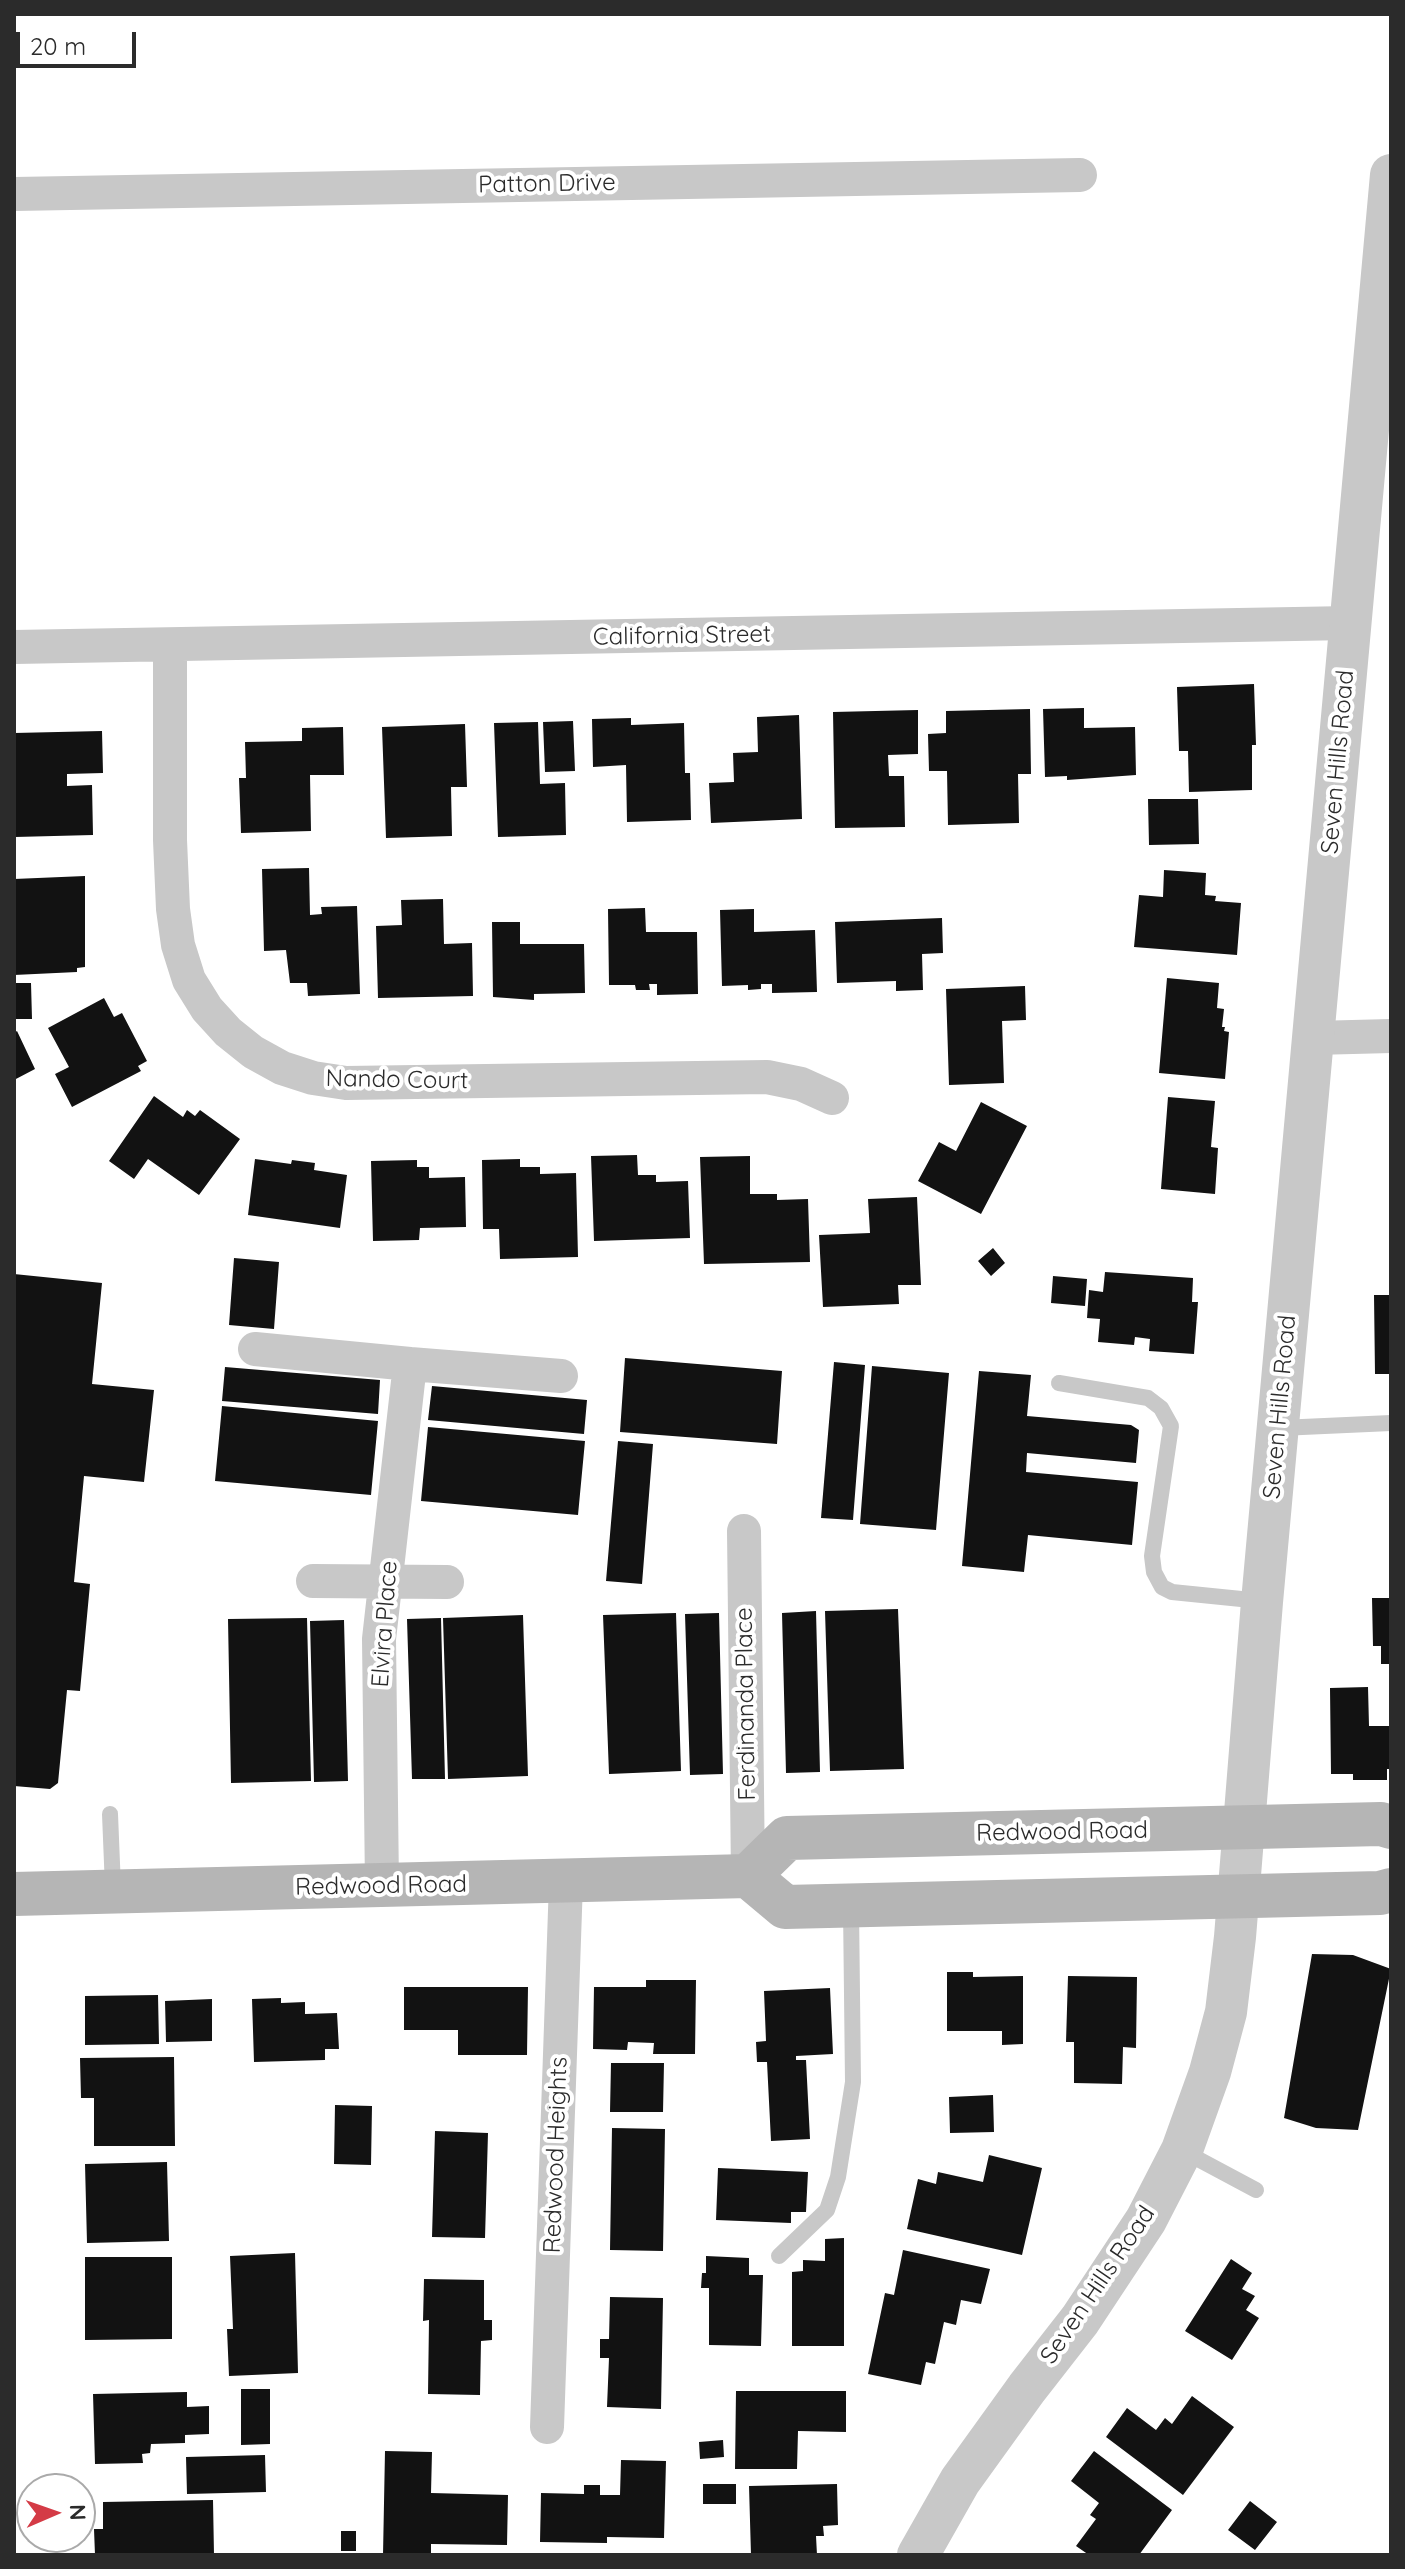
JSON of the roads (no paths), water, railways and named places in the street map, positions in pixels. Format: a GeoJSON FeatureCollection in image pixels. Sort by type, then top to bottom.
{"type":"FeatureCollection","features":[{"type":"Feature","properties":{"kind":"main road","name":"Redwood Road"},"geometry":{"type":"LineString","coordinates":[[14,1894],[748,1876],[787,1838],[1381,1824],[1391,1827]]}},
{"type":"Feature","properties":{"kind":"main road"},"geometry":{"type":"LineString","coordinates":[[748,1876],[785,1907],[1380,1893],[1391,1890]]}},
{"type":"Feature","properties":{"kind":"street","name":"Patton Drive"},"geometry":{"type":"LineString","coordinates":[[14,194],[1080,175]]}},
{"type":"Feature","properties":{"kind":"street","name":"Seven Hills Road"},"geometry":{"type":"LineString","coordinates":[[918,2555],[960,2481],[1117,2266],[1146,2220],[1182,2150],[1210,2072],[1226,2012],[1239,1896],[1262,1602],[1350,623],[1382,381],[1391,175]]}},
{"type":"Feature","properties":{"kind":"street","name":"California Street"},"geometry":{"type":"LineString","coordinates":[[14,647],[1350,623]]}},
{"type":"Feature","properties":{"kind":"street","name":"Nando Court"},"geometry":{"type":"LineString","coordinates":[[170,645],[170,840],[178,945],[189,980],[207,1009],[228,1032],[253,1052],[282,1068],[313,1078],[346,1083],[767,1077],[801,1084],[832,1098]]}},
{"type":"Feature","properties":{"kind":"street"},"geometry":{"type":"LineString","coordinates":[[1314,1038],[1391,1036]]}},
{"type":"Feature","properties":{"kind":"street"},"geometry":{"type":"LineString","coordinates":[[255,1349],[561,1376]]}},
{"type":"Feature","properties":{"kind":"street","name":"Elvira Place"},"geometry":{"type":"LineString","coordinates":[[382,1886],[379,1639],[410,1364]]}},
{"type":"Feature","properties":{"kind":"street","name":"Ferdinanda Place"},"geometry":{"type":"LineString","coordinates":[[744,1531],[748,1876]]}},
{"type":"Feature","properties":{"kind":"street"},"geometry":{"type":"LineString","coordinates":[[313,1581],[447,1582]]}},
{"type":"Feature","properties":{"kind":"street","name":"Redwood Heights"},"geometry":{"type":"LineString","coordinates":[[547,2427],[566,1882]]}},
{"type":"Feature","properties":{"kind":"lane"},"geometry":{"type":"LineString","coordinates":[[1059,1383],[1148,1398],[1161,1408],[1171,1426],[1152,1556],[1162,1587],[1172,1592],[1262,1602]]}},
{"type":"Feature","properties":{"kind":"lane"},"geometry":{"type":"LineString","coordinates":[[1278,1428],[1391,1423]]}},
{"type":"Feature","properties":{"kind":"lane"},"geometry":{"type":"LineString","coordinates":[[110,1814],[113,1892]]}},
{"type":"Feature","properties":{"kind":"lane"},"geometry":{"type":"LineString","coordinates":[[779,2256],[827,2210],[838,2177],[853,2082],[851,1905]]}},
{"type":"Feature","properties":{"kind":"lane"},"geometry":{"type":"LineString","coordinates":[[1182,2150],[1256,2190]]}}]}
